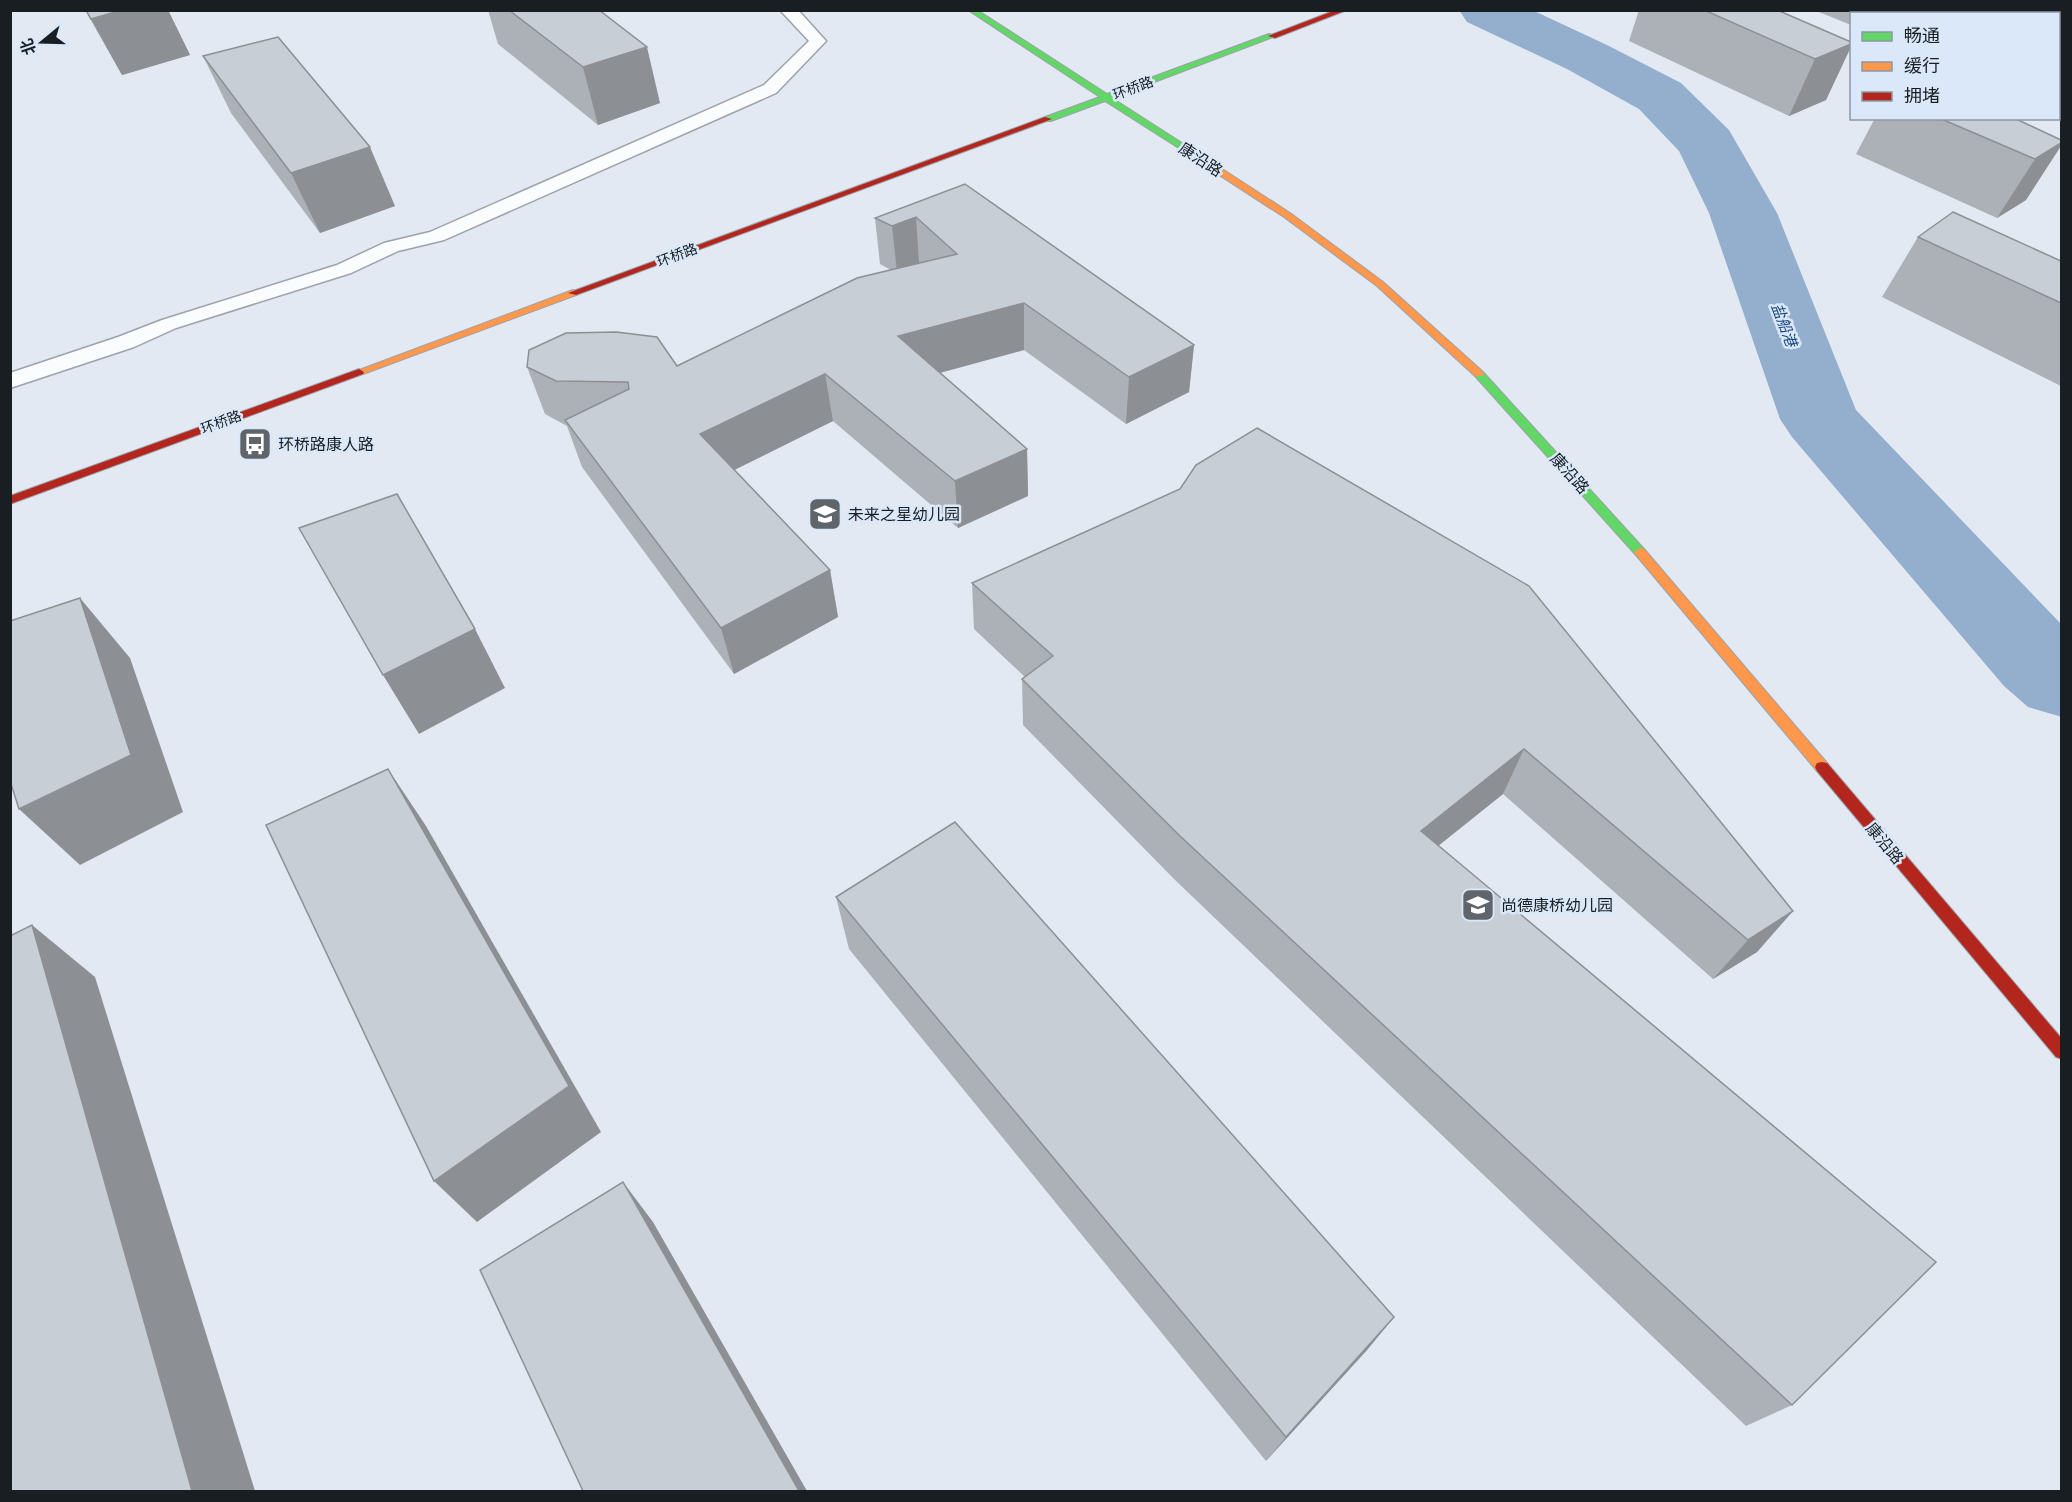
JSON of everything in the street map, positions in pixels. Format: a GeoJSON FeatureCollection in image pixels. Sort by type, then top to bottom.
{"type":"FeatureCollection","features":[{"type":"Feature","properties":{"kind":"street","name":"康沿路"},"geometry":{"type":"LineString","coordinates":[[971,10],[1287,214],[1380,284],[1489,384],[1614,521],[2061,1052]]}},
{"type":"Feature","properties":{"kind":"street","name":"环桥路"},"geometry":{"type":"LineString","coordinates":[[10,500],[1344,10]]}},
{"type":"Feature","properties":{"kind":"lane"},"geometry":{"type":"LineString","coordinates":[[10,381],[126,342],[169,324],[344,269],[391,247],[436,236],[770,89],[818,41],[800,19],[787,10]]}},
{"type":"Feature","properties":{"kind":"building"},"geometry":{"type":"Polygon","coordinates":[[[86,10],[122,10],[91,19],[86,10]]]}},
{"type":"Feature","properties":{"kind":"building"},"geometry":{"type":"Polygon","coordinates":[[[509,10],[599,10],[647,47],[583,67],[509,10]]]}},
{"type":"Feature","properties":{"kind":"building"},"geometry":{"type":"Polygon","coordinates":[[[1704,10],[1777,10],[1850,42],[1850,44],[1815,59],[1704,10]]]}},
{"type":"Feature","properties":{"kind":"building"},"geometry":{"type":"Polygon","coordinates":[[[278,37],[370,147],[291,173],[203,56],[278,37]]]}},
{"type":"Feature","properties":{"kind":"building"},"geometry":{"type":"Polygon","coordinates":[[[1944,120],[2018,120],[2061,140],[2061,143],[2035,159],[1944,120]]]}},
{"type":"Feature","properties":{"kind":"building"},"geometry":{"type":"Polygon","coordinates":[[[965,184],[1194,345],[1129,377],[1024,303],[898,336],[1027,449],[955,481],[825,374],[700,434],[830,570],[721,628],[565,420],[629,389],[628,382],[556,381],[527,367],[529,350],[566,333],[616,332],[657,337],[677,366],[857,278],[957,254],[916,217],[892,226],[875,218],[965,184]]]}},
{"type":"Feature","properties":{"kind":"building"},"geometry":{"type":"Polygon","coordinates":[[[1953,212],[2061,261],[2061,303],[1918,237],[1953,212]]]}},
{"type":"Feature","properties":{"kind":"building"},"geometry":{"type":"Polygon","coordinates":[[[1257,428],[1529,586],[1793,911],[1748,940],[1524,749],[1421,831],[1936,1262],[1792,1405],[1180,836],[1022,679],[1053,656],[972,583],[1180,489],[1196,465],[1257,428]]]}},
{"type":"Feature","properties":{"kind":"building"},"geometry":{"type":"Polygon","coordinates":[[[397,494],[475,629],[383,675],[299,528],[397,494]]]}},
{"type":"Feature","properties":{"kind":"building"},"geometry":{"type":"Polygon","coordinates":[[[80,598],[131,755],[19,809],[10,781],[10,621],[80,598]]]}},
{"type":"Feature","properties":{"kind":"building"},"geometry":{"type":"Polygon","coordinates":[[[388,769],[569,1086],[434,1181],[266,825],[388,769]]]}},
{"type":"Feature","properties":{"kind":"building"},"geometry":{"type":"Polygon","coordinates":[[[955,822],[1394,1317],[1286,1437],[836,897],[955,822]]]}},
{"type":"Feature","properties":{"kind":"building"},"geometry":{"type":"Polygon","coordinates":[[[32,925],[192,1491],[10,1491],[10,936],[32,925]]]}},
{"type":"Feature","properties":{"kind":"building"},"geometry":{"type":"Polygon","coordinates":[[[623,1182],[799,1491],[583,1491],[480,1270],[623,1182]]]}},
{"type":"Feature","properties":{"kind":"waterway","name":"盐船港"},"geometry":{"type":"LineString","coordinates":[[1486,10],[1587,57],[1660,96],[1707,143],[1743,213],[1820,419],[2038,661],[2062,681]]}},
{"type":"Feature","properties":{"kind":"traffic: fast"},"geometry":{"type":"LineString","coordinates":[[971,10],[1196,156]]}},
{"type":"Feature","properties":{"kind":"traffic: fast"},"geometry":{"type":"LineString","coordinates":[[1048,119],[1272,36]]}},
{"type":"Feature","properties":{"kind":"traffic: fast"},"geometry":{"type":"LineString","coordinates":[[1479,374],[1640,552]]}},
{"type":"Feature","properties":{"kind":"traffic: slow"},"geometry":{"type":"LineString","coordinates":[[1196,156],[1287,215],[1380,284],[1479,374]]}},
{"type":"Feature","properties":{"kind":"traffic: slow"},"geometry":{"type":"LineString","coordinates":[[359,372],[573,293]]}},
{"type":"Feature","properties":{"kind":"traffic: slow"},"geometry":{"type":"LineString","coordinates":[[1640,552],[1822,767]]}},
{"type":"Feature","properties":{"kind":"traffic: jam"},"geometry":{"type":"LineString","coordinates":[[1272,36],[1344,10]]}},
{"type":"Feature","properties":{"kind":"traffic: jam"},"geometry":{"type":"LineString","coordinates":[[573,293],[1048,119]]}},
{"type":"Feature","properties":{"kind":"traffic: jam"},"geometry":{"type":"LineString","coordinates":[[10,500],[359,372]]}},
{"type":"Feature","properties":{"kind":"traffic: jam"},"geometry":{"type":"LineString","coordinates":[[1822,767],[2062,1052]]}},
{"type":"Feature","properties":{"kind":"place","name":"环桥路康人路"},"geometry":{"type":"Point","coordinates":[255,444]}},
{"type":"Feature","properties":{"kind":"place","name":"未来之星幼儿园"},"geometry":{"type":"Point","coordinates":[825,514]}},
{"type":"Feature","properties":{"kind":"place","name":"尚德康桥幼儿园"},"geometry":{"type":"Point","coordinates":[1478,905]}}]}
